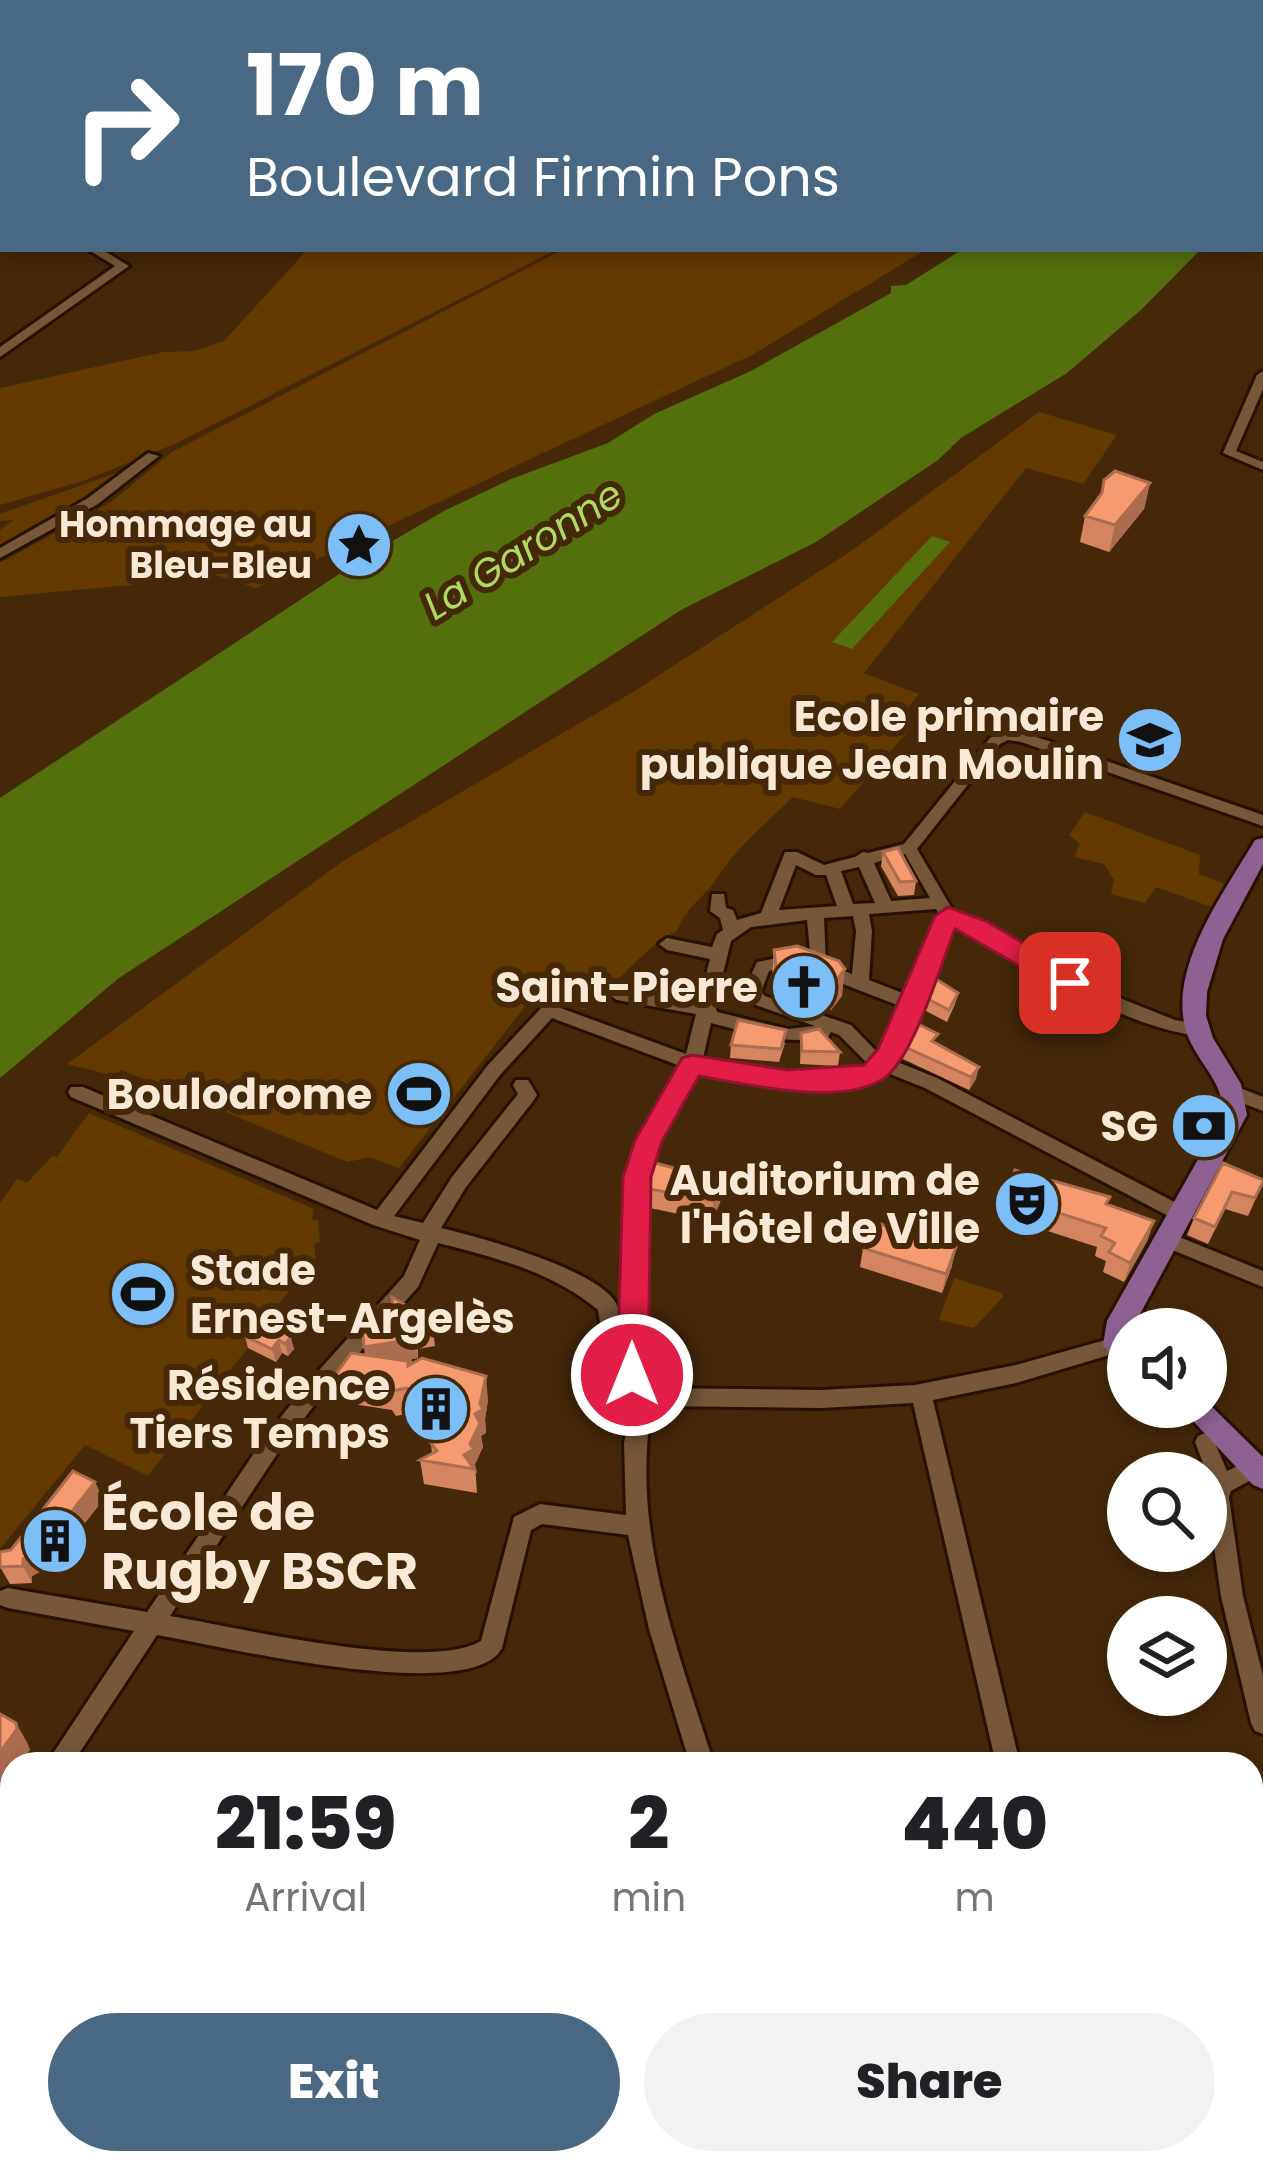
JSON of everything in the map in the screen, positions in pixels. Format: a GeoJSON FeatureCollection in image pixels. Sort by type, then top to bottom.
{"type":"FeatureCollection","features":[{"type":"Feature","properties":{"kind":"highway"},"geometry":{"type":"LineString","coordinates":[[364,0],[399,0]]}},
{"type":"Feature","properties":{"kind":"main road"},"geometry":{"type":"LineString","coordinates":[[1128,1308],[1167,1240],[1176,1211],[1232,1124],[1234,1094],[1197,1030],[1196,994],[1206,951],[1263,845]]}},
{"type":"Feature","properties":{"kind":"main road"},"geometry":{"type":"LineString","coordinates":[[1215,1428],[1259,1472]]}},
{"type":"Feature","properties":{"kind":"street"},"geometry":{"type":"LineString","coordinates":[[0,353],[123,266],[100,252]]}},
{"type":"Feature","properties":{"kind":"street"},"geometry":{"type":"LineString","coordinates":[[1263,375],[1229,453],[1263,466]]}},
{"type":"Feature","properties":{"kind":"street"},"geometry":{"type":"LineString","coordinates":[[0,554],[113,488],[153,456]]}},
{"type":"Feature","properties":{"kind":"street"},"geometry":{"type":"LineString","coordinates":[[768,917],[790,856],[814,869],[909,848],[995,741],[1006,735],[1023,736],[1263,821]]}},
{"type":"Feature","properties":{"kind":"street"},"geometry":{"type":"LineString","coordinates":[[380,1220],[509,1052],[549,1010],[692,1065],[788,1080],[848,1079],[873,1072],[885,1062],[913,1004],[944,910],[909,848]]}},
{"type":"Feature","properties":{"kind":"street"},"geometry":{"type":"LineString","coordinates":[[863,857],[885,907]]}},
{"type":"Feature","properties":{"kind":"street"},"geometry":{"type":"LineString","coordinates":[[831,867],[864,931],[860,984]]}},
{"type":"Feature","properties":{"kind":"street"},"geometry":{"type":"LineString","coordinates":[[632,1375],[637,1177],[649,1140],[692,1065],[708,1013],[715,961],[731,929],[727,914],[718,911],[718,898]]}},
{"type":"Feature","properties":{"kind":"street"},"geometry":{"type":"LineString","coordinates":[[731,929],[768,917],[815,912],[885,907],[944,910],[1086,991],[1172,1026],[1197,1030]]}},
{"type":"Feature","properties":{"kind":"street"},"geometry":{"type":"LineString","coordinates":[[815,912],[818,968]]}},
{"type":"Feature","properties":{"kind":"street"},"geometry":{"type":"LineString","coordinates":[[667,944],[715,961],[754,982]]}},
{"type":"Feature","properties":{"kind":"street"},"geometry":{"type":"LineString","coordinates":[[913,1004],[818,968],[772,962],[764,966],[752,993],[759,1000],[838,1027],[871,1059],[1176,1211]]}},
{"type":"Feature","properties":{"kind":"street"},"geometry":{"type":"LineString","coordinates":[[617,994],[802,1036],[838,1027]]}},
{"type":"Feature","properties":{"kind":"street"},"geometry":{"type":"LineString","coordinates":[[66,1752],[284,1429],[411,1281],[429,1234],[459,1182],[528,1095],[522,1084]]}},
{"type":"Feature","properties":{"kind":"street"},"geometry":{"type":"LineString","coordinates":[[77,1092],[380,1220],[534,1261],[588,1290],[607,1306],[616,1361],[632,1375],[643,1397],[637,1432],[637,1526],[699,1752]]}},
{"type":"Feature","properties":{"kind":"street"},"geometry":{"type":"LineString","coordinates":[[1234,1094],[1263,1104]]}},
{"type":"Feature","properties":{"kind":"street"},"geometry":{"type":"LineString","coordinates":[[1167,1240],[1263,1279]]}},
{"type":"Feature","properties":{"kind":"street"},"geometry":{"type":"LineString","coordinates":[[643,1397],[850,1400],[921,1394],[1107,1355]]}},
{"type":"Feature","properties":{"kind":"street"},"geometry":{"type":"LineString","coordinates":[[921,1394],[1005,1752]]}},
{"type":"Feature","properties":{"kind":"street"},"geometry":{"type":"LineString","coordinates":[[1205,1442],[1209,1452]]}},
{"type":"Feature","properties":{"kind":"street"},"geometry":{"type":"LineString","coordinates":[[1227,1483],[1259,1472]]}},
{"type":"Feature","properties":{"kind":"street"},"geometry":{"type":"LineString","coordinates":[[8,1598],[375,1662],[419,1664],[483,1656],[497,1634],[522,1524],[529,1517],[540,1514],[637,1526]]}},
{"type":"Feature","properties":{"kind":"street"},"geometry":{"type":"LineString","coordinates":[[1227,1566],[1263,1723]]}},
{"type":"Feature","properties":{"kind":"shaded area"},"geometry":{"type":"Polygon","coordinates":[[[305,252],[552,252],[177,443],[83,481],[0,505],[0,388],[163,352],[195,351],[224,341],[305,252]]]}},
{"type":"Feature","properties":{"kind":"shaded area"},"geometry":{"type":"Polygon","coordinates":[[[558,252],[922,252],[752,355],[256,588],[204,571],[130,585],[0,597],[0,563],[111,502],[172,452],[558,252]]]}},
{"type":"Feature","properties":{"kind":"shaded area"},"geometry":{"type":"Polygon","coordinates":[[[1039,412],[1117,435],[1083,484],[1026,468],[864,673],[919,694],[899,719],[910,729],[840,809],[793,797],[732,858],[677,931],[584,1010],[554,997],[530,1000],[399,1168],[369,1157],[348,1162],[121,1070],[114,1076],[67,1064],[343,861],[633,692],[854,549],[1039,412]]]}},
{"type":"Feature","properties":{"kind":"shaded area"},"geometry":{"type":"Polygon","coordinates":[[[124,473],[0,548],[0,530],[14,520],[0,521],[0,514],[124,473]]]}},
{"type":"Feature","properties":{"kind":"shaded area"},"geometry":{"type":"Polygon","coordinates":[[[1085,812],[1200,855],[1199,874],[1227,885],[1217,909],[1156,887],[1145,903],[1111,894],[1114,880],[1104,864],[1074,857],[1080,844],[1069,835],[1085,812]]]}},
{"type":"Feature","properties":{"kind":"shaded area","name":"Stade Ernest-Argelès"},"geometry":{"type":"Polygon","coordinates":[[[89,1113],[314,1209],[312,1220],[318,1220],[320,1242],[314,1244],[316,1260],[258,1328],[261,1331],[148,1476],[85,1445],[0,1549],[0,1203],[17,1179],[27,1183],[52,1156],[57,1157],[89,1113]]]}},
{"type":"Feature","properties":{"kind":"shaded area"},"geometry":{"type":"Polygon","coordinates":[[[954,1278],[1002,1293],[974,1328],[939,1320],[954,1278]]]}},
{"type":"Feature","properties":{"kind":"water","name":"La Garonne"},"geometry":{"type":"Polygon","coordinates":[[[958,252],[1198,252],[1141,310],[1067,373],[961,438],[938,460],[816,542],[681,610],[119,978],[0,1078],[0,798],[365,557],[444,511],[511,479],[608,443],[654,414],[751,371],[891,293],[891,286],[906,285],[958,252]]]}},
{"type":"Feature","properties":{"kind":"water"},"geometry":{"type":"Polygon","coordinates":[[[932,536],[950,542],[852,649],[832,642],[932,536]]]}},
{"type":"Feature","properties":{"kind":"building"},"geometry":{"type":"Polygon","coordinates":[[[1115,471],[1150,483],[1115,525],[1085,516],[1102,493],[1104,480],[1115,471]]]}},
{"type":"Feature","properties":{"kind":"building"},"geometry":{"type":"Polygon","coordinates":[[[898,848],[916,881],[900,882],[883,852],[898,848]]]}},
{"type":"Feature","properties":{"kind":"building"},"geometry":{"type":"Polygon","coordinates":[[[797,946],[839,961],[845,969],[834,983],[776,967],[774,950],[797,946]]]}},
{"type":"Feature","properties":{"kind":"building"},"geometry":{"type":"Polygon","coordinates":[[[936,979],[958,993],[949,1010],[928,999],[936,979]]]}},
{"type":"Feature","properties":{"kind":"building"},"geometry":{"type":"Polygon","coordinates":[[[738,1020],[786,1030],[781,1049],[731,1045],[738,1020]]]}},
{"type":"Feature","properties":{"kind":"building"},"geometry":{"type":"Polygon","coordinates":[[[916,1023],[938,1034],[932,1041],[979,1067],[971,1077],[905,1047],[916,1023]]]}},
{"type":"Feature","properties":{"kind":"building"},"geometry":{"type":"Polygon","coordinates":[[[819,1029],[840,1052],[802,1051],[801,1033],[819,1029]]]}},
{"type":"Feature","properties":{"kind":"building"},"geometry":{"type":"Polygon","coordinates":[[[651,1162],[722,1180],[713,1201],[650,1189],[651,1162]]]}},
{"type":"Feature","properties":{"kind":"building"},"geometry":{"type":"Polygon","coordinates":[[[1223,1163],[1263,1182],[1255,1198],[1232,1192],[1215,1227],[1194,1218],[1223,1163]]]}},
{"type":"Feature","properties":{"kind":"building"},"geometry":{"type":"Polygon","coordinates":[[[1015,1170],[1110,1197],[1106,1204],[1154,1221],[1130,1263],[1109,1252],[1115,1243],[1101,1236],[1106,1228],[1006,1196],[1015,1170]]]}},
{"type":"Feature","properties":{"kind":"building"},"geometry":{"type":"Polygon","coordinates":[[[874,1222],[956,1247],[946,1274],[863,1248],[874,1222]]]}},
{"type":"Feature","properties":{"kind":"building"},"geometry":{"type":"Polygon","coordinates":[[[392,1297],[432,1321],[414,1324],[415,1333],[408,1334],[408,1340],[364,1347],[363,1333],[377,1325],[382,1312],[393,1311],[392,1297]]]}},
{"type":"Feature","properties":{"kind":"building"},"geometry":{"type":"Polygon","coordinates":[[[264,1312],[289,1325],[291,1337],[285,1344],[279,1340],[272,1349],[245,1336],[264,1312]]]}},
{"type":"Feature","properties":{"kind":"building"},"geometry":{"type":"Polygon","coordinates":[[[351,1353],[408,1361],[408,1366],[422,1358],[486,1376],[483,1409],[475,1414],[480,1423],[470,1444],[474,1449],[464,1455],[474,1469],[420,1460],[437,1451],[431,1443],[437,1439],[433,1434],[439,1430],[438,1416],[448,1411],[432,1390],[422,1395],[407,1388],[392,1391],[388,1385],[333,1378],[351,1353]]]}},
{"type":"Feature","properties":{"kind":"building"},"geometry":{"type":"Polygon","coordinates":[[[73,1471],[95,1482],[42,1549],[23,1559],[23,1566],[0,1567],[0,1552],[11,1550],[73,1471]]]}},
{"type":"Feature","properties":{"kind":"building"},"geometry":{"type":"Polygon","coordinates":[[[0,1714],[16,1723],[17,1729],[0,1752],[0,1714]]]}},
{"type":"Feature","properties":{"kind":"place","name":"Hommage au Bleu-Bleu"},"geometry":{"type":"Point","coordinates":[359,545]}},
{"type":"Feature","properties":{"kind":"place","name":"Ecole primaire publique Jean Moulin"},"geometry":{"type":"Point","coordinates":[1150,740]}},
{"type":"Feature","properties":{"kind":"place","name":"Saint-Pierre"},"geometry":{"type":"Point","coordinates":[804,987]}},
{"type":"Feature","properties":{"kind":"place","name":"Boulodrome"},"geometry":{"type":"Point","coordinates":[419,1094]}},
{"type":"Feature","properties":{"kind":"place","name":"SG"},"geometry":{"type":"Point","coordinates":[1204,1126]}},
{"type":"Feature","properties":{"kind":"place","name":"Auditorium de l'Hôtel de Ville"},"geometry":{"type":"Point","coordinates":[1027,1204]}},
{"type":"Feature","properties":{"kind":"place","name":"Stade Ernest-Argelès"},"geometry":{"type":"Point","coordinates":[143,1294]}},
{"type":"Feature","properties":{"kind":"place","name":"Résidence Tiers Temps"},"geometry":{"type":"Point","coordinates":[436,1409]}},
{"type":"Feature","properties":{"kind":"place","name":"École de Rugby BSCR"},"geometry":{"type":"Point","coordinates":[55,1541]}},
{"type":"Feature","properties":{"kind":"route"},"geometry":{"type":"LineString","coordinates":[[632,1375],[633,1233],[640,1160],[692,1065],[788,1080],[848,1079],[873,1072],[890,1054],[948,916],[977,927],[1070,983]]}}]}
